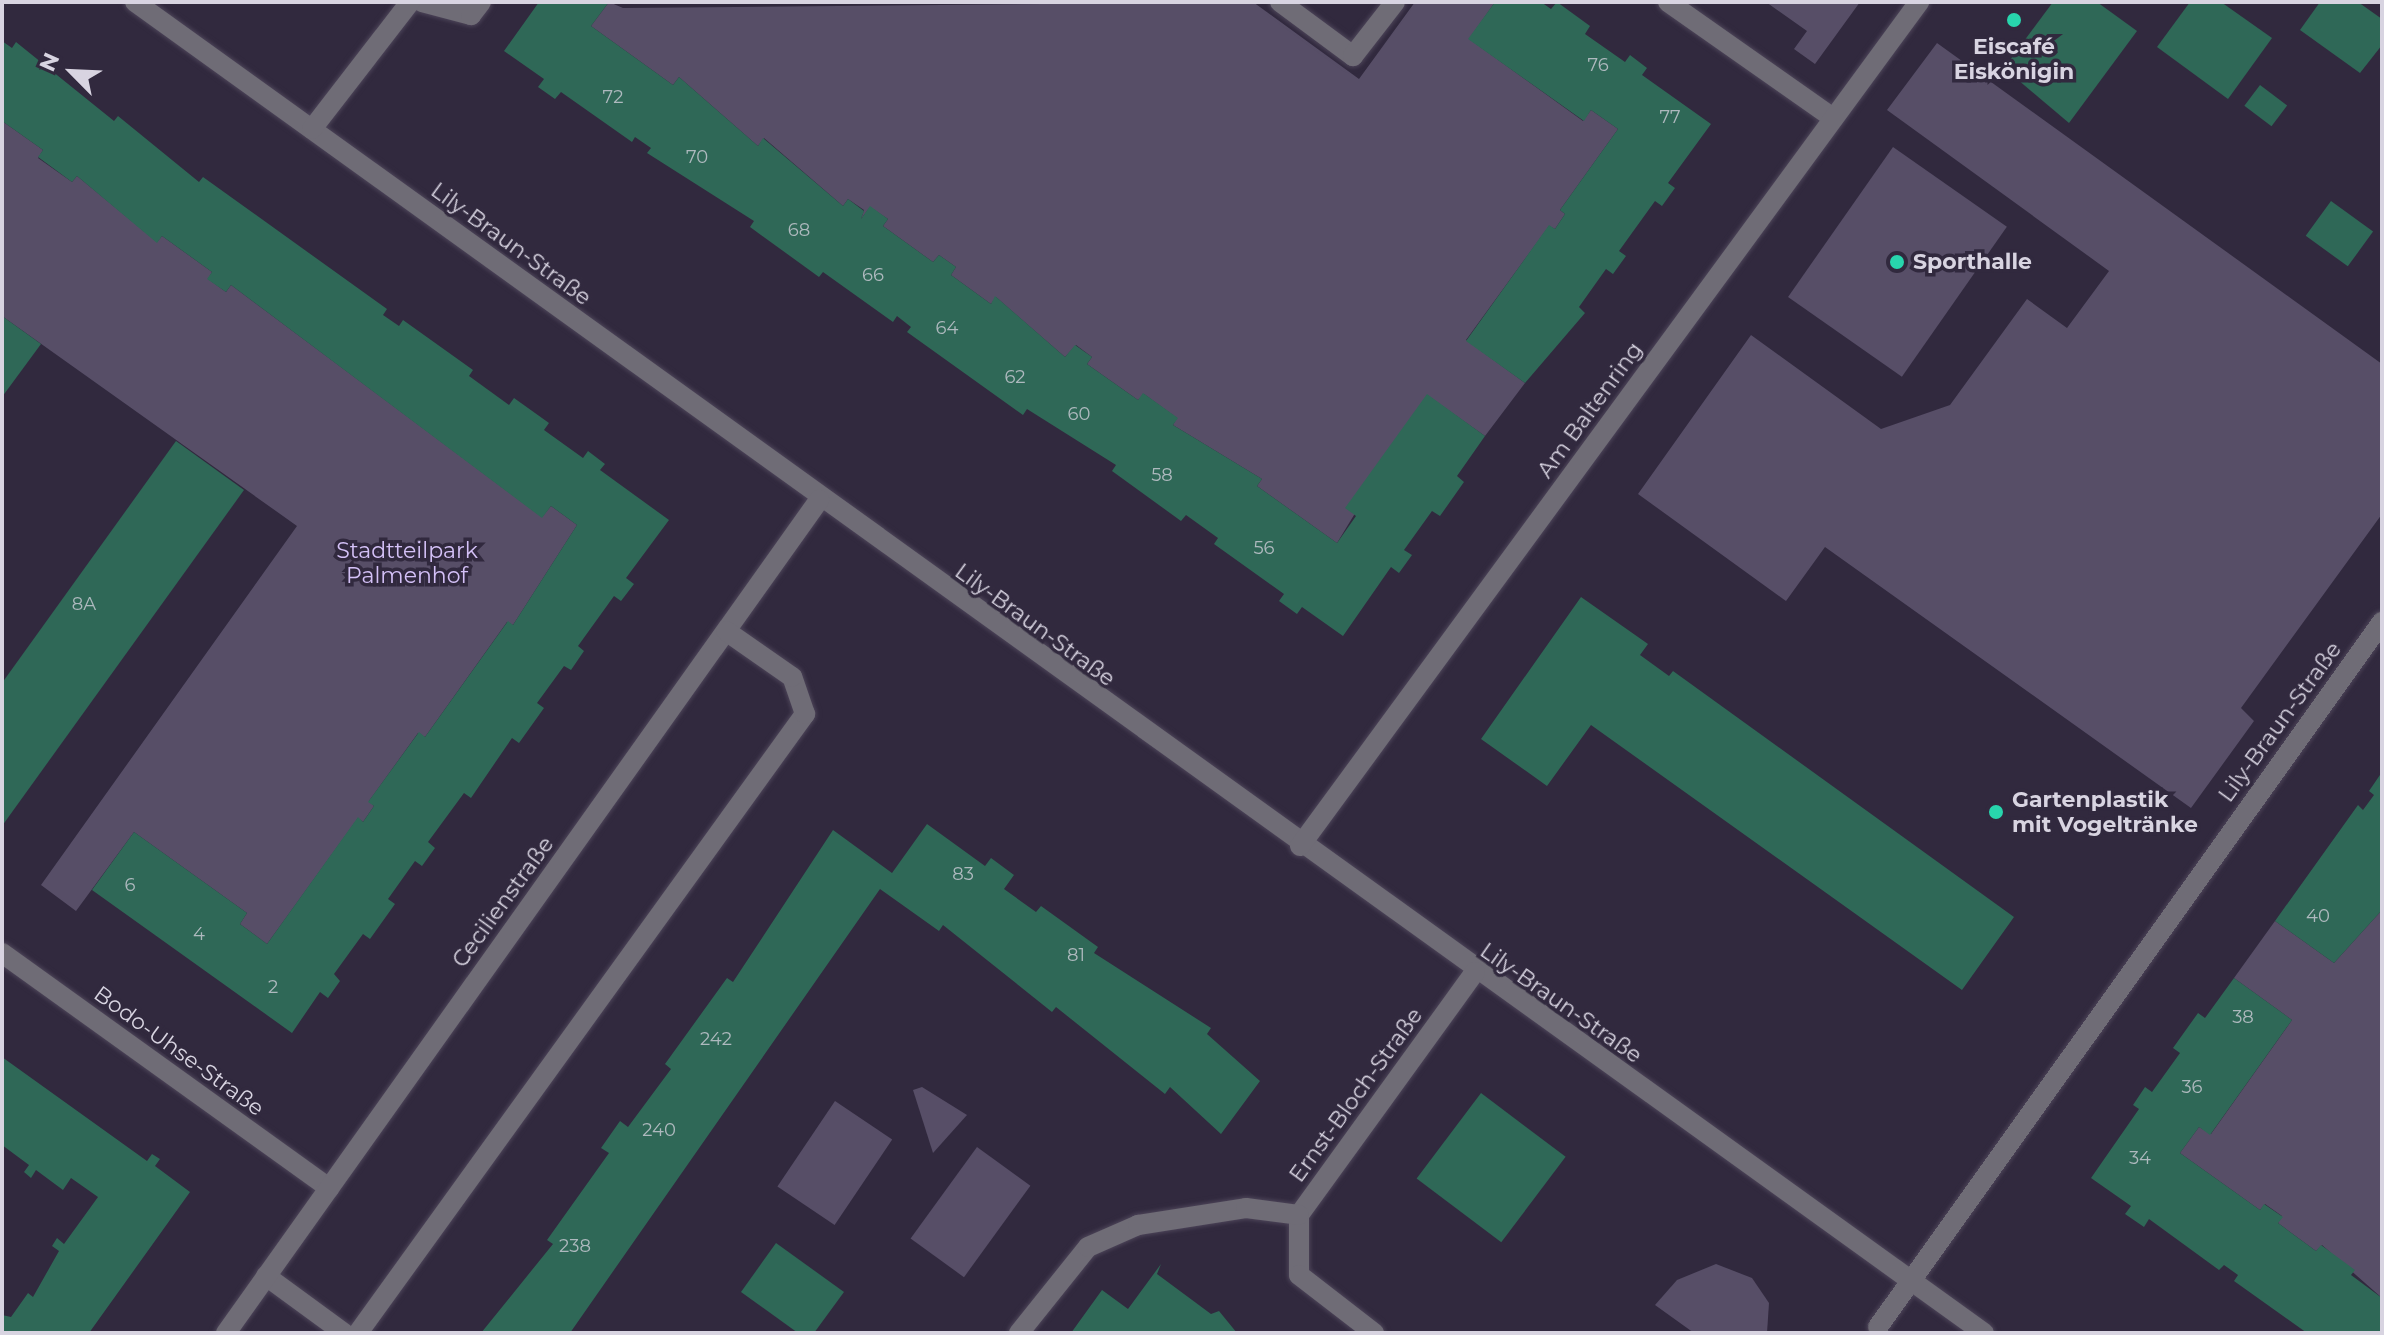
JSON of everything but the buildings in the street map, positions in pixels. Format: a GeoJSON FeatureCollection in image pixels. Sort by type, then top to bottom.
{"type":"FeatureCollection","features":[{"type":"Feature","properties":{"kind":"street","name":"Lily-Braun-Straße"},"geometry":{"type":"LineString","coordinates":[[135,2],[819,500],[1984,1333]]}},
{"type":"Feature","properties":{"kind":"street"},"geometry":{"type":"LineString","coordinates":[[312,129],[410,2]]}},
{"type":"Feature","properties":{"kind":"street"},"geometry":{"type":"LineString","coordinates":[[422,2],[471,15],[481,2]]}},
{"type":"Feature","properties":{"kind":"street"},"geometry":{"type":"LineString","coordinates":[[1280,2],[1353,56],[1395,2]]}},
{"type":"Feature","properties":{"kind":"street"},"geometry":{"type":"LineString","coordinates":[[1668,2],[1833,118]]}},
{"type":"Feature","properties":{"kind":"street","name":"Am Baltenring"},"geometry":{"type":"LineString","coordinates":[[1300,846],[1919,2]]}},
{"type":"Feature","properties":{"kind":"street","name":"Cecilienstraße"},"geometry":{"type":"LineString","coordinates":[[226,1333],[819,500]]}},
{"type":"Feature","properties":{"kind":"street","name":"Lily-Braun-Straße"},"geometry":{"type":"LineString","coordinates":[[1911,1281],[2382,622]]}},
{"type":"Feature","properties":{"kind":"street"},"geometry":{"type":"LineString","coordinates":[[358,1333],[805,714],[792,677],[726,631]]}},
{"type":"Feature","properties":{"kind":"street","name":"Bodo-Uhse-Straße"},"geometry":{"type":"LineString","coordinates":[[2,953],[329,1188]]}},
{"type":"Feature","properties":{"kind":"street","name":"Ernst-Bloch-Straße"},"geometry":{"type":"LineString","coordinates":[[1019,1333],[1088,1247],[1138,1225],[1246,1208],[1299,1215],[1475,972]]}},
{"type":"Feature","properties":{"kind":"street"},"geometry":{"type":"LineString","coordinates":[[1299,1215],[1299,1275],[1374,1333]]}},
{"type":"Feature","properties":{"kind":"street"},"geometry":{"type":"LineString","coordinates":[[266,1276],[344,1333]]}},
{"type":"Feature","properties":{"kind":"street"},"geometry":{"type":"LineString","coordinates":[[1878,1327],[1911,1281]]}},
{"type":"Feature","properties":{"kind":"green space"},"geometry":{"type":"Polygon","coordinates":[[[609,2],[623,8],[1253,2],[1359,79],[1415,2],[1495,2],[1469,39],[1583,121],[1591,110],[1618,129],[1560,210],[1565,214],[1555,229],[1549,226],[1466,340],[1525,383],[1485,436],[1427,395],[1337,543],[1257,486],[1262,479],[1173,425],[1177,418],[1144,394],[1138,400],[1087,364],[1092,357],[1076,345],[1065,357],[996,297],[991,304],[951,275],[956,267],[939,255],[933,262],[883,226],[888,219],[870,207],[861,219],[864,210],[848,199],[843,206],[764,138],[758,146],[679,77],[673,85],[591,26],[609,2]]]}},
{"type":"Feature","properties":{"kind":"green space"},"geometry":{"type":"Polygon","coordinates":[[[1766,2],[1860,2],[1815,64],[1794,49],[1807,31],[1766,2]]]}},
{"type":"Feature","properties":{"kind":"green space"},"geometry":{"type":"Polygon","coordinates":[[[1937,43],[2382,364],[2382,514],[2241,708],[2254,721],[2191,808],[1825,547],[1786,601],[1638,494],[1751,335],[1881,429],[1950,405],[2027,299],[2067,328],[2109,271],[1887,110],[1937,43]]]}},
{"type":"Feature","properties":{"kind":"green space","name":"Stadtteilpark Palmenhof"},"geometry":{"type":"Polygon","coordinates":[[[2,121],[43,150],[38,158],[72,182],[77,176],[157,242],[162,236],[212,272],[208,279],[226,292],[231,285],[542,517],[551,506],[577,525],[513,625],[507,622],[425,737],[418,733],[369,801],[374,806],[363,822],[358,818],[267,944],[240,924],[247,913],[134,832],[76,911],[41,885],[297,526],[2,316],[2,121]]]}},
{"type":"Feature","properties":{"kind":"green space","name":"Sporthalle"},"geometry":{"type":"Polygon","coordinates":[[[1893,147],[2007,227],[1902,377],[1788,297],[1893,147]]]}},
{"type":"Feature","properties":{"kind":"green space"},"geometry":{"type":"Polygon","coordinates":[[[2382,910],[2382,1298],[2322,1245],[2316,1251],[2278,1223],[2282,1216],[2265,1204],[2260,1210],[2180,1153],[2199,1127],[2211,1134],[2292,1020],[2234,978],[2275,921],[2334,963],[2382,910]]]}},
{"type":"Feature","properties":{"kind":"green space"},"geometry":{"type":"Polygon","coordinates":[[[922,1087],[967,1115],[933,1153],[913,1090],[922,1087]]]}},
{"type":"Feature","properties":{"kind":"green space"},"geometry":{"type":"Polygon","coordinates":[[[835,1101],[892,1140],[835,1225],[777,1186],[835,1101]]]}},
{"type":"Feature","properties":{"kind":"green space"},"geometry":{"type":"Polygon","coordinates":[[[977,1147],[1030,1186],[964,1277],[911,1238],[977,1147]]]}},
{"type":"Feature","properties":{"kind":"green space"},"geometry":{"type":"Polygon","coordinates":[[[1716,1264],[1752,1278],[1769,1303],[1767,1333],[1694,1333],[1655,1305],[1677,1280],[1716,1264]]]}},
{"type":"Feature","properties":{"kind":"place","name":"Eiscafé Eiskönigin"},"geometry":{"type":"Point","coordinates":[2014,20]}},
{"type":"Feature","properties":{"kind":"place","name":"Sporthalle"},"geometry":{"type":"Point","coordinates":[1897,262]}},
{"type":"Feature","properties":{"kind":"place","name":"Gartenplastik mit Vogeltränke"},"geometry":{"type":"Point","coordinates":[1996,812]}}]}
